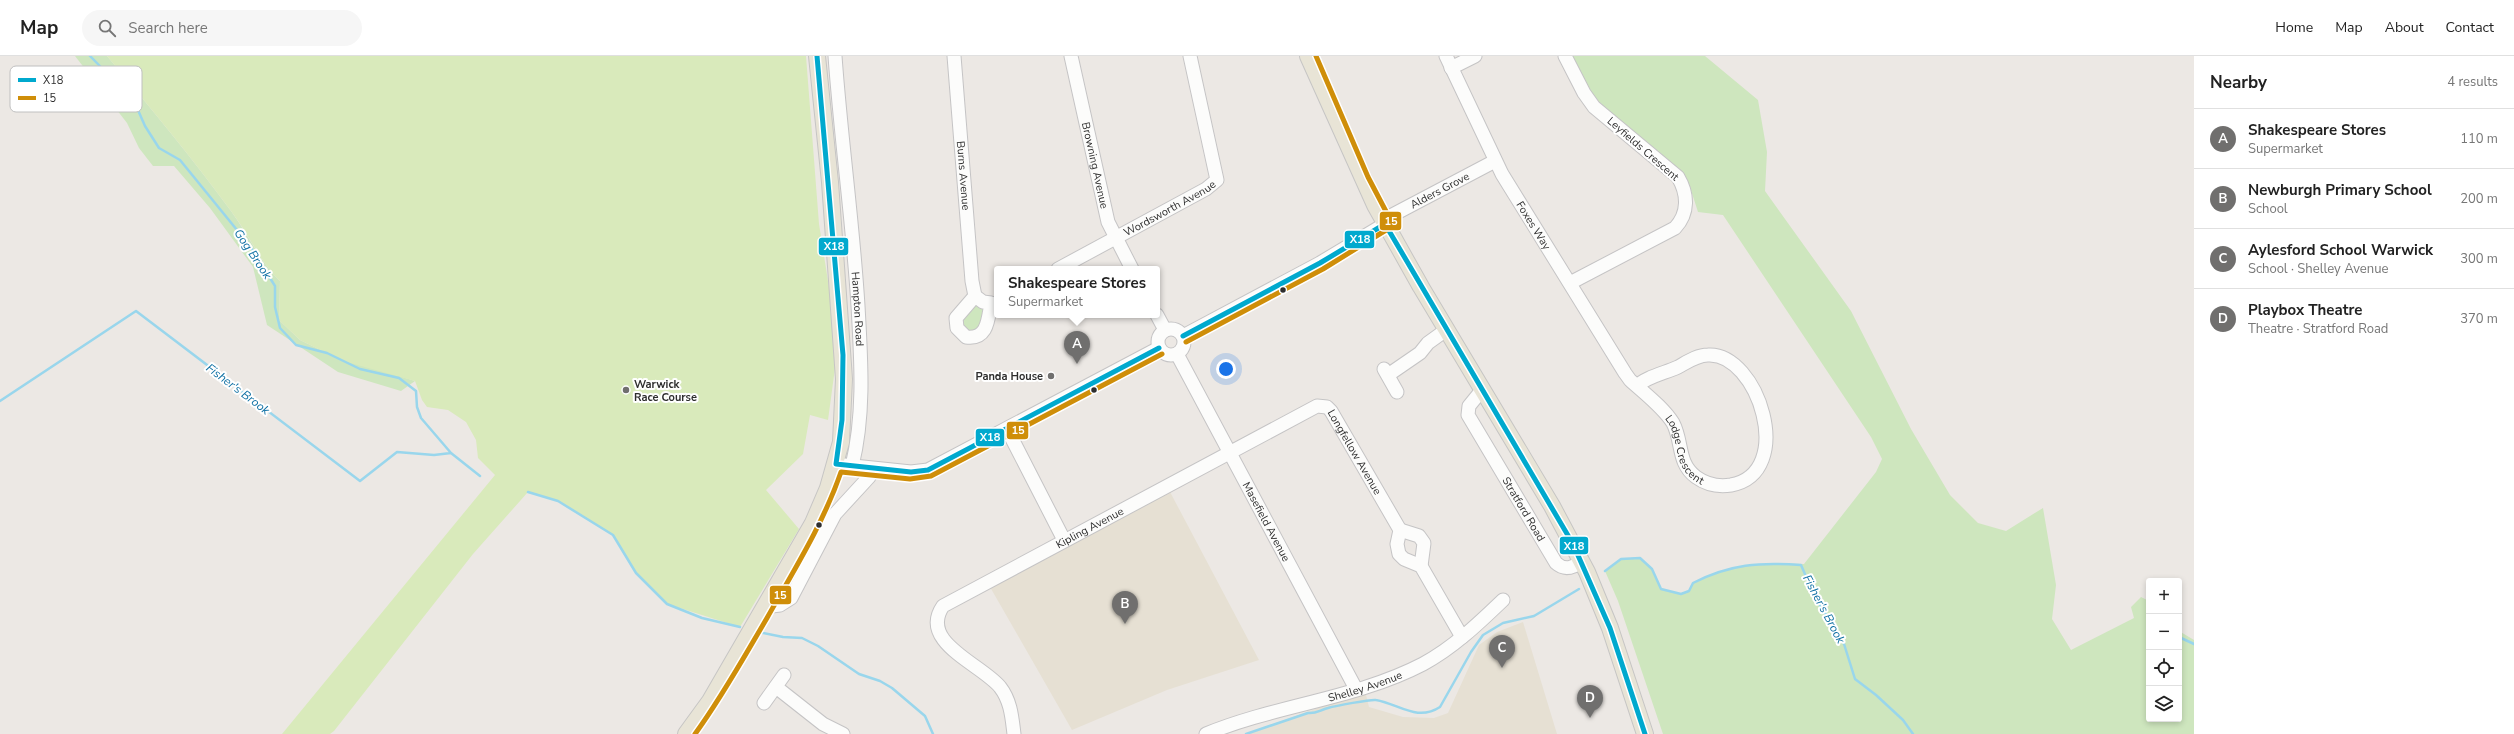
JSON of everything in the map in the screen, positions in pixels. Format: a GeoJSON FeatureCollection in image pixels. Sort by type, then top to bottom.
{"type":"FeatureCollection","features":[{"type":"Feature","properties":{"kind":"main road","name":"Hampton Road"},"geometry":{"type":"LineString","coordinates":[[686,734],[710,701],[844,465],[844,379],[830,182],[817,56]]}},
{"type":"Feature","properties":{"kind":"main road"},"geometry":{"type":"LineString","coordinates":[[1308,56],[1362,180],[1384,222],[1446,330],[1552,506],[1582,561],[1608,622],[1646,734]]}},
{"type":"Feature","properties":{"kind":"street","name":"Hampton Road"},"geometry":{"type":"LineString","coordinates":[[835,56],[853,236],[861,359],[861,408],[844,465]]}},
{"type":"Feature","properties":{"kind":"street","name":"Burns Avenue"},"geometry":{"type":"LineString","coordinates":[[954,56],[972,281],[975,296]]}},
{"type":"Feature","properties":{"kind":"street","name":"Browning Avenue"},"geometry":{"type":"LineString","coordinates":[[1071,56],[1108,222],[1130,266]]}},
{"type":"Feature","properties":{"kind":"street","name":"Wordsworth Avenue"},"geometry":{"type":"LineString","coordinates":[[1116,237],[1206,189],[1217,180],[1190,56]]}},
{"type":"Feature","properties":{"kind":"street"},"geometry":{"type":"LineString","coordinates":[[1449,62],[1475,56]]}},
{"type":"Feature","properties":{"kind":"street","name":"Leyfields Crescent"},"geometry":{"type":"LineString","coordinates":[[1565,56],[1584,94],[1594,107],[1678,177],[1684,189],[1686,206],[1681,221],[1675,228],[1570,284]]}},
{"type":"Feature","properties":{"kind":"street","name":"Foxes Way"},"geometry":{"type":"LineString","coordinates":[[1449,62],[1495,160],[1625,373],[1637,386]]}},
{"type":"Feature","properties":{"kind":"street","name":"Alders Grove"},"geometry":{"type":"LineString","coordinates":[[1183,336],[1320,263],[1384,222],[1495,160]]}},
{"type":"Feature","properties":{"kind":"street"},"geometry":{"type":"LineString","coordinates":[[1063,266],[1116,237]]}},
{"type":"Feature","properties":{"kind":"street"},"geometry":{"type":"LineString","coordinates":[[975,296],[983,302],[994,303],[985,330],[978,336],[966,337],[957,328],[956,318],[975,296]]}},
{"type":"Feature","properties":{"kind":"street"},"geometry":{"type":"LineString","coordinates":[[1159,318],[1165,330]]}},
{"type":"Feature","properties":{"kind":"street"},"geometry":{"type":"LineString","coordinates":[[1174,329],[1183,336],[1183,347],[1177,354],[1168,355],[1159,348],[1159,337],[1165,330],[1174,329]]}},
{"type":"Feature","properties":{"kind":"street"},"geometry":{"type":"LineString","coordinates":[[1397,392],[1386,372],[1420,353],[1428,343],[1446,330]]}},
{"type":"Feature","properties":{"kind":"street"},"geometry":{"type":"LineString","coordinates":[[844,465],[916,472],[928,470],[1159,348]]}},
{"type":"Feature","properties":{"kind":"street","name":"Masefield Avenue"},"geometry":{"type":"LineString","coordinates":[[1177,354],[1356,689]]}},
{"type":"Feature","properties":{"kind":"street","name":"Lodge Crescent"},"geometry":{"type":"LineString","coordinates":[[1718,355],[1726,359],[1745,377],[1760,406],[1767,438],[1761,464],[1750,476],[1736,484],[1715,486],[1700,480],[1683,462],[1676,431],[1671,420],[1637,386],[1642,382],[1660,376],[1700,356],[1718,355]]}},
{"type":"Feature","properties":{"kind":"street","name":"Stratford Road"},"geometry":{"type":"LineString","coordinates":[[1482,390],[1469,406],[1468,415],[1556,563],[1565,568],[1576,566],[1582,561]]}},
{"type":"Feature","properties":{"kind":"street","name":"Longfellow Avenue"},"geometry":{"type":"LineString","coordinates":[[1230,451],[1311,408],[1322,405],[1326,407],[1400,530]]}},
{"type":"Feature","properties":{"kind":"street"},"geometry":{"type":"LineString","coordinates":[[1007,429],[1064,540]]}},
{"type":"Feature","properties":{"kind":"street","name":"Kipling Avenue"},"geometry":{"type":"LineString","coordinates":[[1014,734],[1010,706],[1000,688],[940,637],[937,628],[938,617],[948,602],[1230,451]]}},
{"type":"Feature","properties":{"kind":"street"},"geometry":{"type":"LineString","coordinates":[[764,607],[780,605],[791,598],[835,514],[869,477],[873,469]]}},
{"type":"Feature","properties":{"kind":"street"},"geometry":{"type":"LineString","coordinates":[[1421,566],[1404,559],[1399,554],[1397,544],[1400,530],[1419,536],[1424,543],[1421,566],[1462,637]]}},
{"type":"Feature","properties":{"kind":"street","name":"Shelley Avenue"},"geometry":{"type":"LineString","coordinates":[[1206,734],[1241,721],[1356,689],[1423,664],[1462,637],[1503,600]]}},
{"type":"Feature","properties":{"kind":"street"},"geometry":{"type":"LineString","coordinates":[[764,703],[784,675]]}},
{"type":"Feature","properties":{"kind":"street"},"geometry":{"type":"LineString","coordinates":[[776,687],[819,729],[843,734]]}},
{"type":"Feature","properties":{"kind":"shaded area"},"geometry":{"type":"Polygon","coordinates":[[[1169,490],[1259,660],[1167,690],[1072,730],[990,587],[1169,490]]]}},
{"type":"Feature","properties":{"kind":"shaded area"},"geometry":{"type":"Polygon","coordinates":[[[1523,622],[1557,734],[1246,734],[1365,691],[1369,707],[1403,717],[1434,718],[1448,713],[1479,645],[1497,632],[1523,622]]]}},
{"type":"Feature","properties":{"kind":"green space"},"geometry":{"type":"Polygon","coordinates":[[[75,56],[107,56],[115,66],[83,66],[75,56]]]}},
{"type":"Feature","properties":{"kind":"green space","name":"Warwick Race Course"},"geometry":{"type":"Polygon","coordinates":[[[107,56],[806,56],[819,224],[831,300],[836,361],[828,420],[810,415],[803,454],[766,490],[799,529],[740,627],[667,604],[636,573],[613,535],[558,501],[528,492],[473,554],[334,731],[330,734],[282,734],[495,475],[478,458],[476,440],[466,422],[448,410],[427,407],[422,400],[415,381],[343,361],[300,340],[279,320],[280,281],[266,265],[237,220],[201,172],[142,98],[142,66],[115,66],[107,56]]]}},
{"type":"Feature","properties":{"kind":"green space"},"geometry":{"type":"Polygon","coordinates":[[[1570,56],[1705,56],[1758,100],[1767,152],[1765,191],[1851,311],[1911,429],[1950,495],[1978,523],[2006,531],[2043,508],[2056,585],[2052,619],[2071,650],[2134,618],[2131,607],[2141,597],[2146,600],[2146,722],[2182,722],[2182,633],[2194,640],[2194,734],[1663,734],[1618,601],[1605,571],[1621,559],[1640,558],[1652,569],[1661,589],[1681,594],[1689,591],[1693,583],[1720,571],[1760,564],[1804,564],[1876,472],[1882,459],[1871,437],[1723,215],[1698,212],[1689,184],[1606,111],[1589,89],[1570,56]]]}},
{"type":"Feature","properties":{"kind":"green space"},"geometry":{"type":"Polygon","coordinates":[[[142,98],[231,211],[254,248],[280,281],[279,320],[300,340],[327,353],[415,381],[401,391],[338,372],[267,325],[253,267],[210,208],[174,166],[153,166],[139,148],[127,123],[118,112],[142,112],[142,98]]]}},
{"type":"Feature","properties":{"kind":"green space"},"geometry":{"type":"Polygon","coordinates":[[[975,303],[984,309],[983,322],[973,333],[962,329],[960,317],[975,303]]]}},
{"type":"Feature","properties":{"kind":"waterway","name":"Gog Brook"},"geometry":{"type":"LineString","coordinates":[[90,56],[100,66]]}},
{"type":"Feature","properties":{"kind":"waterway","name":"Gog Brook"},"geometry":{"type":"LineString","coordinates":[[139,112],[145,126],[159,148],[180,160],[250,246],[275,286],[275,307],[280,328],[296,345],[327,353],[360,369],[399,378],[416,391],[417,407],[421,418],[451,453]]}},
{"type":"Feature","properties":{"kind":"waterway","name":"Fisher's Brook"},"geometry":{"type":"LineString","coordinates":[[0,401],[136,311],[360,481],[397,452],[434,455],[451,453],[480,476]]}},
{"type":"Feature","properties":{"kind":"waterway","name":"Fisher's Brook"},"geometry":{"type":"LineString","coordinates":[[528,492],[558,501],[613,535],[636,573],[667,604],[702,618],[740,627]]}},
{"type":"Feature","properties":{"kind":"waterway","name":"Fisher's Brook"},"geometry":{"type":"LineString","coordinates":[[1605,571],[1621,559],[1640,558],[1652,569],[1661,589],[1681,594],[1689,591],[1693,583],[1733,568],[1759,564],[1801,565],[1815,597],[1844,644],[1855,679],[1876,695],[1903,720],[1913,734]]}},
{"type":"Feature","properties":{"kind":"waterway","name":"Fisher's Brook"},"geometry":{"type":"LineString","coordinates":[[1246,734],[1308,713],[1367,701],[1376,700],[1408,711],[1424,713],[1432,711],[1440,707],[1471,652],[1483,635],[1503,623],[1534,616],[1579,589]]}},
{"type":"Feature","properties":{"kind":"waterway","name":"Fisher's Brook"},"geometry":{"type":"LineString","coordinates":[[758,632],[783,637],[802,638],[818,646],[859,674],[880,681],[892,688],[925,716],[933,734]]}},
{"type":"Feature","properties":{"kind":"waterway"},"geometry":{"type":"LineString","coordinates":[[2182,638],[2194,644]]}},
{"type":"Feature","properties":{"kind":"transit line","name":"X18"},"geometry":{"type":"LineString","coordinates":[[817,56],[843,355],[842,420],[836,464],[911,472],[928,470],[1159,348]]}},
{"type":"Feature","properties":{"kind":"transit line","name":"15"},"geometry":{"type":"LineString","coordinates":[[1186,342],[1323,269],[1391,227],[1391,221],[1368,177],[1316,56]]}},
{"type":"Feature","properties":{"kind":"transit line","name":"X18"},"geometry":{"type":"LineString","coordinates":[[1183,336],[1320,263],[1385,224],[1573,544],[1610,628],[1645,734]]}},
{"type":"Feature","properties":{"kind":"transit line","name":"15"},"geometry":{"type":"LineString","coordinates":[[695,734],[732,677],[798,564],[826,510],[841,472],[910,479],[931,476],[1162,354]]}},
{"type":"Feature","properties":{"kind":"place","name":"Shakespeare Stores"},"geometry":{"type":"Point","coordinates":[1077,364]}},
{"type":"Feature","properties":{"kind":"place","name":"Panda House"},"geometry":{"type":"Point","coordinates":[1051,376]}},
{"type":"Feature","properties":{"kind":"place","name":"Warwick Race Course"},"geometry":{"type":"Point","coordinates":[626,390]}},
{"type":"Feature","properties":{"kind":"place","name":"Newburgh Primary School"},"geometry":{"type":"Point","coordinates":[1125,624]}},
{"type":"Feature","properties":{"kind":"place","name":"Aylesford School Warwick"},"geometry":{"type":"Point","coordinates":[1502,668]}},
{"type":"Feature","properties":{"kind":"place","name":"Playbox Theatre"},"geometry":{"type":"Point","coordinates":[1590,718]}}]}
